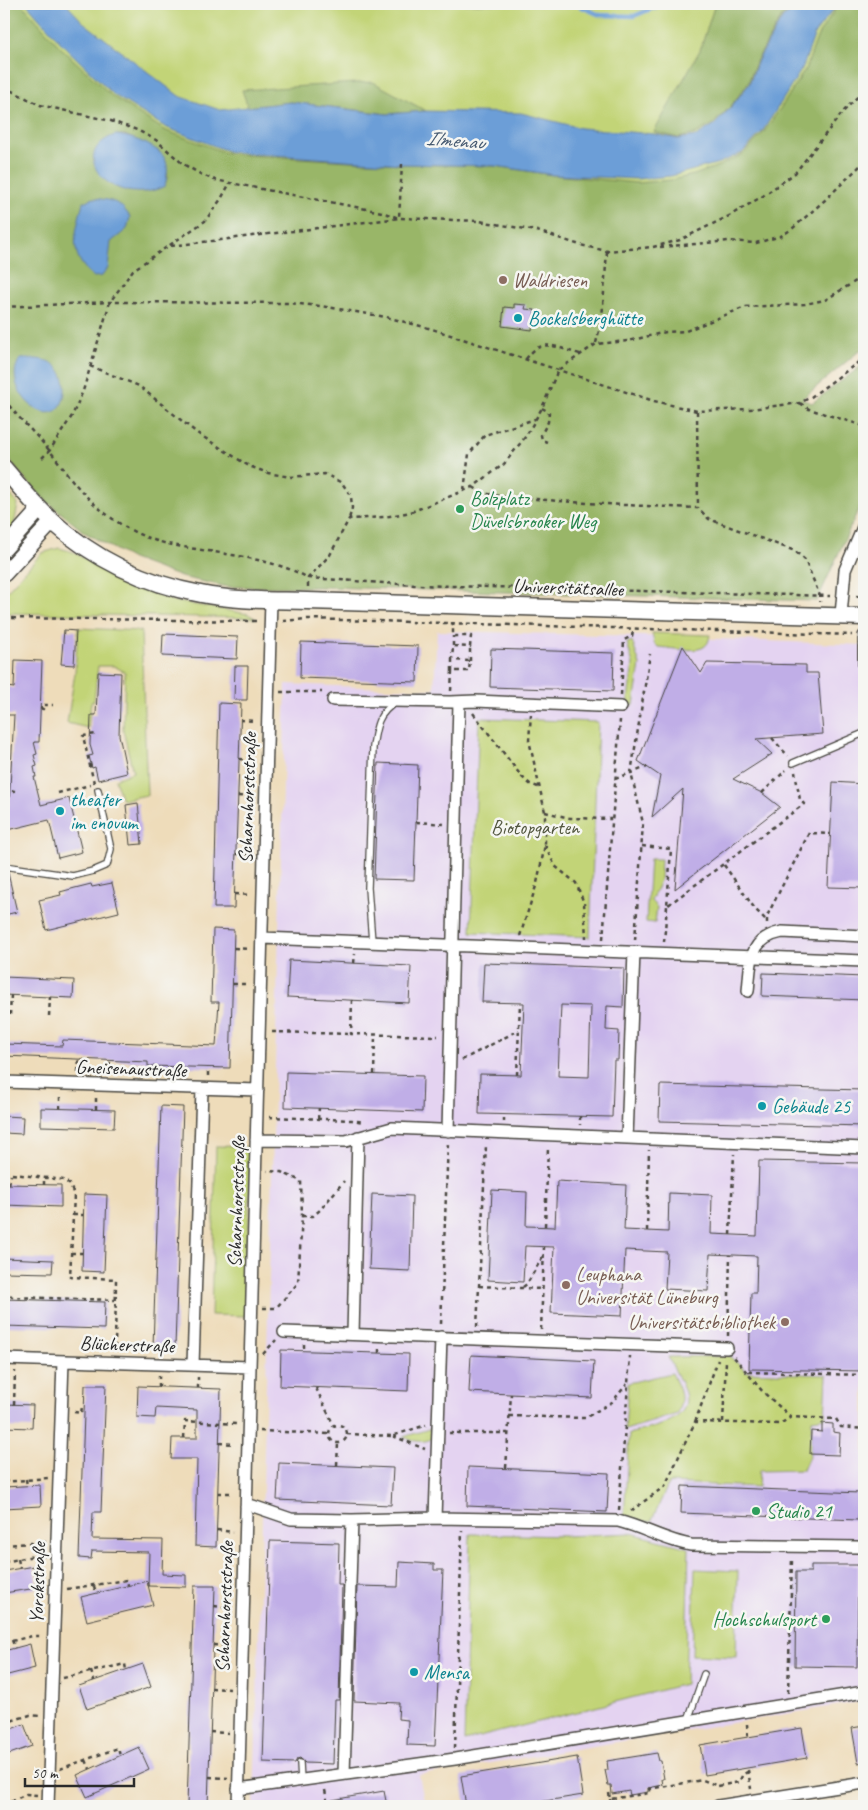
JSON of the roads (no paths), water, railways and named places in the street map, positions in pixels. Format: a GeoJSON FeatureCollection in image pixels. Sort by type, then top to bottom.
{"type":"FeatureCollection","features":[{"type":"Feature","properties":{"kind":"main road","name":"Universitätsallee"},"geometry":{"type":"LineString","coordinates":[[4,468],[52,522],[71,537],[107,560],[152,581],[202,594],[271,600],[819,614],[864,617]]}},
{"type":"Feature","properties":{"kind":"street"},"geometry":{"type":"LineString","coordinates":[[4,549],[40,510]]}},
{"type":"Feature","properties":{"kind":"street"},"geometry":{"type":"LineString","coordinates":[[4,574],[52,522]]}},
{"type":"Feature","properties":{"kind":"street"},"geometry":{"type":"LineString","coordinates":[[841,616],[845,570],[864,525]]}},
{"type":"Feature","properties":{"kind":"street","name":"Scharnhorststraße"},"geometry":{"type":"LineString","coordinates":[[238,1806],[271,600]]}},
{"type":"Feature","properties":{"kind":"street"},"geometry":{"type":"LineString","coordinates":[[864,636],[864,667]]}},
{"type":"Feature","properties":{"kind":"street"},"geometry":{"type":"LineString","coordinates":[[333,700],[396,702],[476,701],[621,706]]}},
{"type":"Feature","properties":{"kind":"street"},"geometry":{"type":"LineString","coordinates":[[448,1131],[456,824],[455,702]]}},
{"type":"Feature","properties":{"kind":"street"},"geometry":{"type":"LineString","coordinates":[[748,992],[751,956],[758,944],[769,935],[782,932],[864,936]]}},
{"type":"Feature","properties":{"kind":"street"},"geometry":{"type":"LineString","coordinates":[[262,938],[864,961]]}},
{"type":"Feature","properties":{"kind":"street"},"geometry":{"type":"LineString","coordinates":[[627,1138],[634,952]]}},
{"type":"Feature","properties":{"kind":"street","name":"Gneisenaustraße"},"geometry":{"type":"LineString","coordinates":[[4,1082],[258,1090]]}},
{"type":"Feature","properties":{"kind":"street","name":"Scharnhorststraße"},"geometry":{"type":"LineString","coordinates":[[193,1365],[202,1088]]}},
{"type":"Feature","properties":{"kind":"street"},"geometry":{"type":"LineString","coordinates":[[256,1140],[346,1141],[392,1128],[864,1148]]}},
{"type":"Feature","properties":{"kind":"street"},"geometry":{"type":"LineString","coordinates":[[353,1334],[358,1137]]}},
{"type":"Feature","properties":{"kind":"street"},"geometry":{"type":"LineString","coordinates":[[284,1332],[540,1340],[724,1349]]}},
{"type":"Feature","properties":{"kind":"street"},"geometry":{"type":"LineString","coordinates":[[435,1518],[441,1337]]}},
{"type":"Feature","properties":{"kind":"street","name":"Blücherstraße"},"geometry":{"type":"LineString","coordinates":[[10,1360],[250,1367]]}},
{"type":"Feature","properties":{"kind":"street","name":"Yorckstraße"},"geometry":{"type":"LineString","coordinates":[[49,1801],[63,1361]]}},
{"type":"Feature","properties":{"kind":"street"},"geometry":{"type":"LineString","coordinates":[[246,1506],[253,1506],[291,1519],[435,1518],[618,1521],[678,1543],[691,1545],[858,1547]]}},
{"type":"Feature","properties":{"kind":"street"},"geometry":{"type":"LineString","coordinates":[[344,1774],[352,1520]]}},
{"type":"Feature","properties":{"kind":"street"},"geometry":{"type":"LineString","coordinates":[[238,1784],[301,1780],[455,1759],[864,1692]]}},
{"type":"Feature","properties":{"kind":"street"},"geometry":{"type":"LineString","coordinates":[[718,1806],[864,1783]]}},
{"type":"Feature","properties":{"kind":"lane"},"geometry":{"type":"LineString","coordinates":[[864,617],[864,636]]}},
{"type":"Feature","properties":{"kind":"lane"},"geometry":{"type":"LineString","coordinates":[[372,942],[368,888],[373,747],[376,725],[386,709],[396,702]]}},
{"type":"Feature","properties":{"kind":"lane"},"geometry":{"type":"LineString","coordinates":[[794,763],[864,733]]}},
{"type":"Feature","properties":{"kind":"lane"},"geometry":{"type":"LineString","coordinates":[[4,866],[73,876],[93,871],[107,864],[111,850],[98,790]]}},
{"type":"Feature","properties":{"kind":"lane"},"geometry":{"type":"LineString","coordinates":[[688,1720],[704,1674]]}},
{"type":"Feature","properties":{"kind":"lane"},"geometry":{"type":"LineString","coordinates":[[300,1763],[301,1780]]}},
{"type":"Feature","properties":{"kind":"water","name":"Ilmenau"},"geometry":{"type":"Polygon","coordinates":[[[27,4],[66,4],[83,22],[179,96],[220,110],[291,102],[387,114],[426,111],[521,113],[581,128],[654,134],[678,139],[696,136],[714,125],[731,107],[749,84],[758,60],[783,17],[805,4],[838,4],[815,33],[803,67],[782,101],[762,132],[742,153],[719,163],[671,176],[637,179],[553,175],[495,166],[402,164],[230,152],[165,127],[114,95],[61,43],[27,4]]]}},
{"type":"Feature","properties":{"kind":"water"},"geometry":{"type":"Polygon","coordinates":[[[115,135],[143,142],[162,154],[167,165],[165,186],[146,192],[129,191],[113,186],[102,177],[95,166],[94,154],[100,144],[115,135]]]}},
{"type":"Feature","properties":{"kind":"water"},"geometry":{"type":"Polygon","coordinates":[[[93,198],[119,204],[130,217],[127,229],[111,242],[108,268],[102,276],[94,277],[79,260],[75,242],[83,202],[93,198]]]}},
{"type":"Feature","properties":{"kind":"water"},"geometry":{"type":"Polygon","coordinates":[[[20,359],[47,361],[58,368],[64,378],[65,391],[62,403],[55,411],[47,413],[37,410],[28,403],[21,393],[16,382],[15,370],[20,359]]]}},
{"type":"Feature","properties":{"kind":"waterway"},"geometry":{"type":"LineString","coordinates":[[575,4],[600,15],[634,16],[663,4]]}},
{"type":"Feature","properties":{"kind":"place","name":"Waldriesen"},"geometry":{"type":"Point","coordinates":[503,280]}},
{"type":"Feature","properties":{"kind":"place","name":"Bockelsberghütte"},"geometry":{"type":"Point","coordinates":[518,318]}},
{"type":"Feature","properties":{"kind":"place","name":"Bolzplatz Düvelsbrooker Weg"},"geometry":{"type":"Point","coordinates":[460,509]}},
{"type":"Feature","properties":{"kind":"place","name":"theater im enovum"},"geometry":{"type":"Point","coordinates":[60,811]}},
{"type":"Feature","properties":{"kind":"place","name":"Gebäude 25"},"geometry":{"type":"Point","coordinates":[762,1106]}},
{"type":"Feature","properties":{"kind":"place","name":"Leuphana Universität Lüneburg"},"geometry":{"type":"Point","coordinates":[566,1285]}},
{"type":"Feature","properties":{"kind":"place","name":"Universitätsbibliothek"},"geometry":{"type":"Point","coordinates":[785,1322]}},
{"type":"Feature","properties":{"kind":"place","name":"Studio 21"},"geometry":{"type":"Point","coordinates":[756,1511]}},
{"type":"Feature","properties":{"kind":"place","name":"Hochschulsport"},"geometry":{"type":"Point","coordinates":[826,1619]}},
{"type":"Feature","properties":{"kind":"place","name":"Mensa"},"geometry":{"type":"Point","coordinates":[414,1672]}},
{"type":"Feature","properties":{"kind":"park label","name":"Biotopgarten"},"geometry":{"type":"Point","coordinates":[535,827]}}]}
